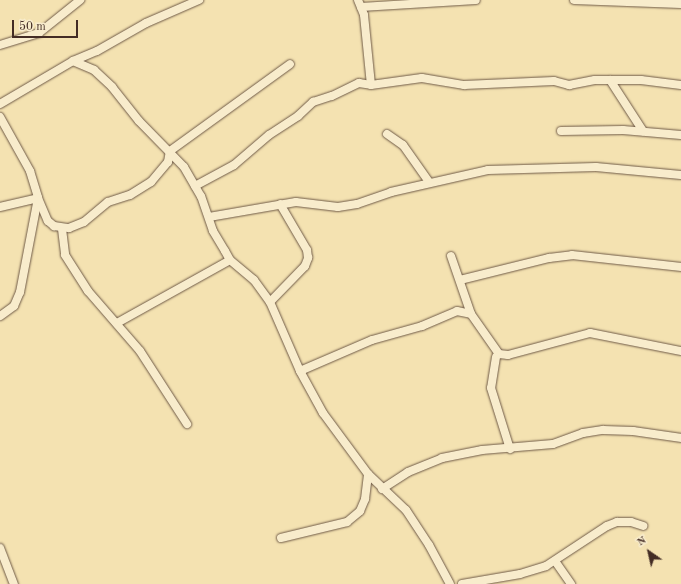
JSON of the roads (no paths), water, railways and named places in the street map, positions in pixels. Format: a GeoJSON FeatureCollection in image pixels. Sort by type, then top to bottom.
{"type":"FeatureCollection","features":[{"type":"Feature","properties":{"kind":"street"},"geometry":{"type":"LineString","coordinates":[[0,45],[39,33],[80,0]]}},
{"type":"Feature","properties":{"kind":"street"},"geometry":{"type":"LineString","coordinates":[[0,104],[73,61],[97,51],[146,23],[199,0]]}},
{"type":"Feature","properties":{"kind":"street"},"geometry":{"type":"LineString","coordinates":[[371,85],[364,15],[359,4],[476,0]]}},
{"type":"Feature","properties":{"kind":"street"},"geometry":{"type":"LineString","coordinates":[[574,0],[681,4]]}},
{"type":"Feature","properties":{"kind":"street"},"geometry":{"type":"LineString","coordinates":[[73,61],[94,70],[112,87],[151,134],[170,151],[184,167],[195,186],[209,217],[213,232],[230,260],[254,280],[270,302],[300,370],[323,413],[368,474],[382,489],[406,510],[429,545],[450,584]]}},
{"type":"Feature","properties":{"kind":"street"},"geometry":{"type":"LineString","coordinates":[[62,229],[84,222],[108,202],[130,195],[151,182],[165,166],[170,151],[290,64]]}},
{"type":"Feature","properties":{"kind":"street"},"geometry":{"type":"LineString","coordinates":[[195,186],[234,165],[269,136],[298,116],[313,102],[332,96],[359,83],[371,85],[422,78],[464,85],[554,81],[569,85],[610,80],[641,80],[681,85]]}},
{"type":"Feature","properties":{"kind":"street"},"geometry":{"type":"LineString","coordinates":[[610,80],[643,132]]}},
{"type":"Feature","properties":{"kind":"street"},"geometry":{"type":"LineString","coordinates":[[0,117],[2,126],[30,171],[38,198],[48,220],[62,229]]}},
{"type":"Feature","properties":{"kind":"street"},"geometry":{"type":"LineString","coordinates":[[561,131],[643,132],[681,135]]}},
{"type":"Feature","properties":{"kind":"street"},"geometry":{"type":"LineString","coordinates":[[387,134],[403,145],[429,182]]}},
{"type":"Feature","properties":{"kind":"street"},"geometry":{"type":"LineString","coordinates":[[209,217],[296,202],[345,206],[429,182],[488,170],[545,167],[616,168],[681,175]]}},
{"type":"Feature","properties":{"kind":"street"},"geometry":{"type":"LineString","coordinates":[[0,207],[38,198]]}},
{"type":"Feature","properties":{"kind":"street"},"geometry":{"type":"LineString","coordinates":[[0,316],[14,306],[20,292],[38,198]]}},
{"type":"Feature","properties":{"kind":"street"},"geometry":{"type":"LineString","coordinates":[[270,302],[305,266],[308,258],[307,250],[280,204]]}},
{"type":"Feature","properties":{"kind":"street"},"geometry":{"type":"LineString","coordinates":[[62,229],[65,255],[88,292],[117,323],[140,351],[187,424]]}},
{"type":"Feature","properties":{"kind":"street"},"geometry":{"type":"LineString","coordinates":[[460,280],[550,258],[572,255],[681,267]]}},
{"type":"Feature","properties":{"kind":"street"},"geometry":{"type":"LineString","coordinates":[[451,256],[472,314],[499,354],[508,355],[590,333],[681,351]]}},
{"type":"Feature","properties":{"kind":"street"},"geometry":{"type":"LineString","coordinates":[[117,323],[230,260]]}},
{"type":"Feature","properties":{"kind":"street"},"geometry":{"type":"LineString","coordinates":[[300,370],[372,340],[422,326],[457,312],[472,314]]}},
{"type":"Feature","properties":{"kind":"street"},"geometry":{"type":"LineString","coordinates":[[496,357],[491,388],[510,449]]}},
{"type":"Feature","properties":{"kind":"street"},"geometry":{"type":"LineString","coordinates":[[382,489],[408,472],[442,458],[482,450],[510,449],[553,444],[583,433],[603,430],[633,431],[681,438]]}},
{"type":"Feature","properties":{"kind":"street"},"geometry":{"type":"LineString","coordinates":[[281,538],[347,522],[360,511],[365,499],[368,474]]}},
{"type":"Feature","properties":{"kind":"street"},"geometry":{"type":"LineString","coordinates":[[462,584],[520,574],[555,561],[607,526],[631,522],[643,526]]}},
{"type":"Feature","properties":{"kind":"street"},"geometry":{"type":"LineString","coordinates":[[0,548],[14,584]]}},
{"type":"Feature","properties":{"kind":"street"},"geometry":{"type":"LineString","coordinates":[[555,561],[571,584]]}}]}
